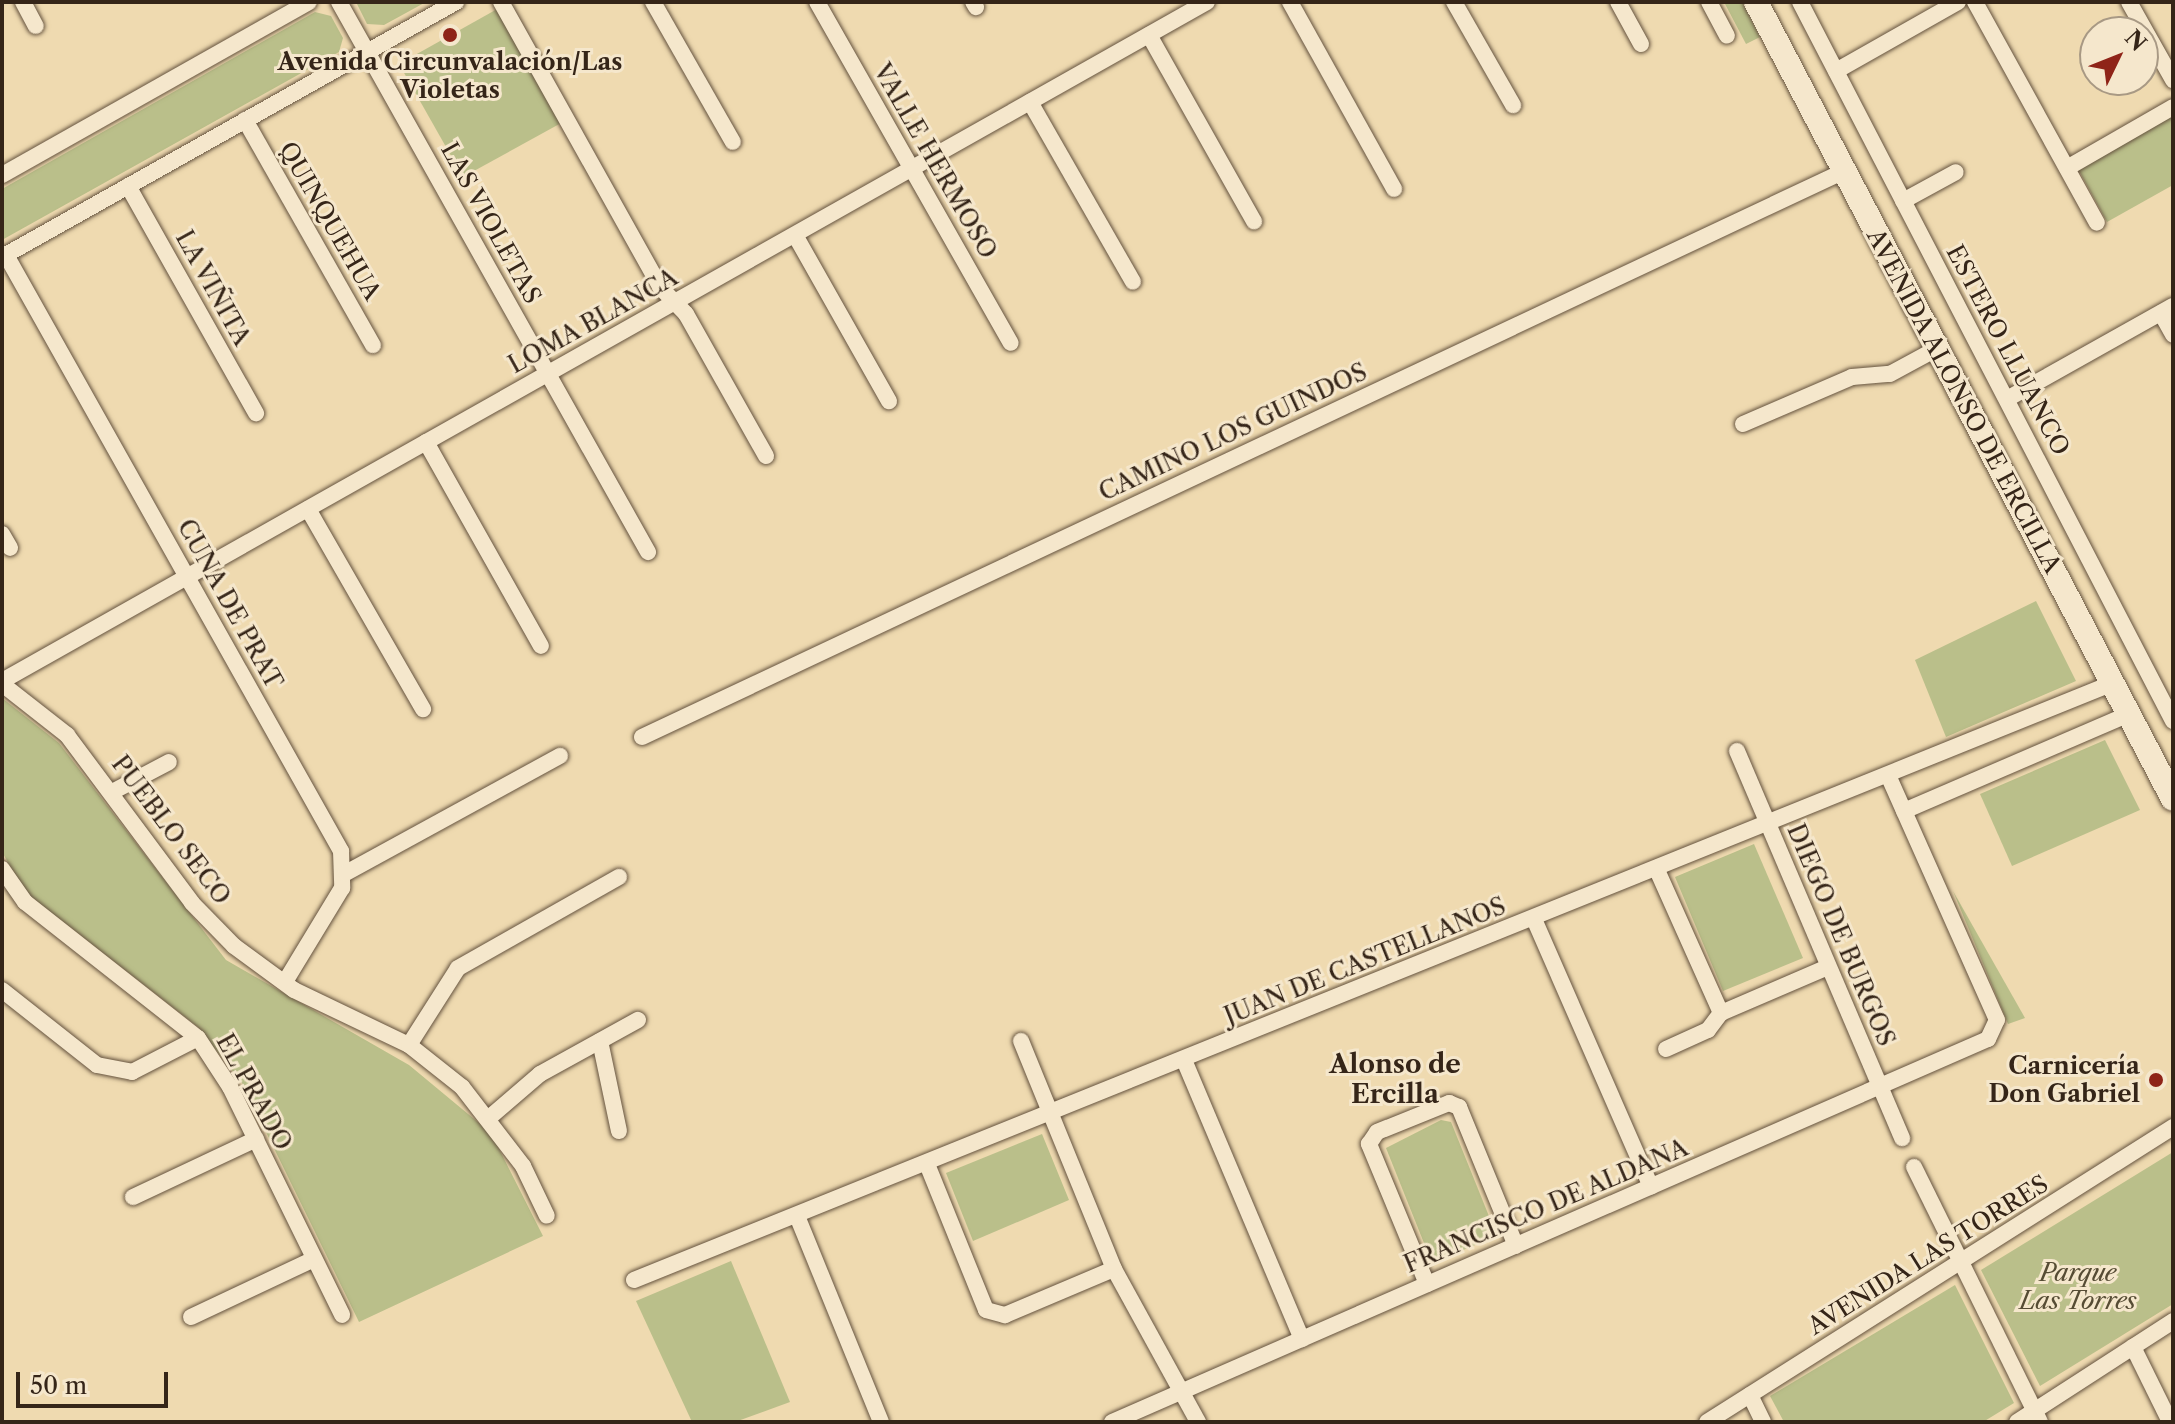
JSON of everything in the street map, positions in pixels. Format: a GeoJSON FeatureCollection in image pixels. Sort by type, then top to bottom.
{"type":"FeatureCollection","features":[{"type":"Feature","properties":{"kind":"main road","name":"AVENIDA ALONSO DE ERCILLA"},"geometry":{"type":"LineString","coordinates":[[1756,2],[2173,799]]}},
{"type":"Feature","properties":{"kind":"street"},"geometry":{"type":"LineString","coordinates":[[23,2],[36,26]]}},
{"type":"Feature","properties":{"kind":"street"},"geometry":{"type":"LineString","coordinates":[[2,175],[309,2]]}},
{"type":"Feature","properties":{"kind":"street","name":"LAS VIOLETAS"},"geometry":{"type":"LineString","coordinates":[[339,2],[648,552]]}},
{"type":"Feature","properties":{"kind":"street"},"geometry":{"type":"LineString","coordinates":[[4,256],[456,2]]}},
{"type":"Feature","properties":{"kind":"street"},"geometry":{"type":"LineString","coordinates":[[501,2],[766,456]]}},
{"type":"Feature","properties":{"kind":"street"},"geometry":{"type":"LineString","coordinates":[[653,2],[733,142]]}},
{"type":"Feature","properties":{"kind":"street","name":"VALLE HERMOSO"},"geometry":{"type":"LineString","coordinates":[[817,2],[1011,343]]}},
{"type":"Feature","properties":{"kind":"street","name":"LOMA BLANCA"},"geometry":{"type":"LineString","coordinates":[[2,682],[1207,2]]}},
{"type":"Feature","properties":{"kind":"street"},"geometry":{"type":"LineString","coordinates":[[1290,2],[1394,189]]}},
{"type":"Feature","properties":{"kind":"street"},"geometry":{"type":"LineString","coordinates":[[1454,2],[1513,105]]}},
{"type":"Feature","properties":{"kind":"street"},"geometry":{"type":"LineString","coordinates":[[1618,2],[1641,44]]}},
{"type":"Feature","properties":{"kind":"street"},"geometry":{"type":"LineString","coordinates":[[1709,2],[1727,36]]}},
{"type":"Feature","properties":{"kind":"street","name":"ESTERO LLUANCO"},"geometry":{"type":"LineString","coordinates":[[1800,2],[2173,721]]}},
{"type":"Feature","properties":{"kind":"street"},"geometry":{"type":"LineString","coordinates":[[1836,71],[1958,2]]}},
{"type":"Feature","properties":{"kind":"street"},"geometry":{"type":"LineString","coordinates":[[1975,2],[2097,223]]}},
{"type":"Feature","properties":{"kind":"street"},"geometry":{"type":"LineString","coordinates":[[2129,2],[2173,80]]}},
{"type":"Feature","properties":{"kind":"street"},"geometry":{"type":"LineString","coordinates":[[1149,35],[1254,221]]}},
{"type":"Feature","properties":{"kind":"street"},"geometry":{"type":"LineString","coordinates":[[1030,102],[1133,282]]}},
{"type":"Feature","properties":{"kind":"street"},"geometry":{"type":"LineString","coordinates":[[2067,168],[2173,107]]}},
{"type":"Feature","properties":{"kind":"street","name":"QUINQUEHUA"},"geometry":{"type":"LineString","coordinates":[[245,120],[373,345]]}},
{"type":"Feature","properties":{"kind":"street","name":"CAMINO LOS GUINDOS"},"geometry":{"type":"LineString","coordinates":[[642,737],[1844,171]]}},
{"type":"Feature","properties":{"kind":"street"},"geometry":{"type":"LineString","coordinates":[[1903,201],[1956,172]]}},
{"type":"Feature","properties":{"kind":"street","name":"LA VIÑITA"},"geometry":{"type":"LineString","coordinates":[[128,186],[256,413]]}},
{"type":"Feature","properties":{"kind":"street"},"geometry":{"type":"LineString","coordinates":[[795,235],[889,401]]}},
{"type":"Feature","properties":{"kind":"street","name":"CUNA DE PRAT"},"geometry":{"type":"LineString","coordinates":[[4,256],[341,851],[346,873]]}},
{"type":"Feature","properties":{"kind":"street"},"geometry":{"type":"LineString","coordinates":[[2007,399],[2167,310],[2173,335]]}},
{"type":"Feature","properties":{"kind":"street"},"geometry":{"type":"LineString","coordinates":[[1743,424],[1852,377],[1890,374],[1936,349]]}},
{"type":"Feature","properties":{"kind":"street"},"geometry":{"type":"LineString","coordinates":[[426,442],[541,646]]}},
{"type":"Feature","properties":{"kind":"street"},"geometry":{"type":"LineString","coordinates":[[308,509],[423,709]]}},
{"type":"Feature","properties":{"kind":"street","name":"PUEBLO SECO"},"geometry":{"type":"LineString","coordinates":[[2,682],[67,735],[114,791],[192,903],[234,946],[355,1024],[409,1045],[490,1117],[547,1216]]}},
{"type":"Feature","properties":{"kind":"street","name":"JUAN DE CASTELLANOS"},"geometry":{"type":"LineString","coordinates":[[634,1280],[1889,777],[2113,683]]}},
{"type":"Feature","properties":{"kind":"street"},"geometry":{"type":"LineString","coordinates":[[1889,777],[1904,811],[2129,714]]}},
{"type":"Feature","properties":{"kind":"street","name":"DIEGO DE BURGOS"},"geometry":{"type":"LineString","coordinates":[[1737,751],[1902,1138]]}},
{"type":"Feature","properties":{"kind":"street"},"geometry":{"type":"LineString","coordinates":[[286,980],[346,873],[560,756]]}},
{"type":"Feature","properties":{"kind":"street"},"geometry":{"type":"LineString","coordinates":[[114,791],[169,762]]}},
{"type":"Feature","properties":{"kind":"street","name":"FRANCISCO DE ALDANA"},"geometry":{"type":"LineString","coordinates":[[1112,1422],[1881,1088],[1997,1031],[1904,811]]}},
{"type":"Feature","properties":{"kind":"street","name":"EL PRADO"},"geometry":{"type":"LineString","coordinates":[[2,869],[25,902],[198,1038],[256,1139],[342,1315]]}},
{"type":"Feature","properties":{"kind":"street"},"geometry":{"type":"LineString","coordinates":[[1657,870],[1721,1013]]}},
{"type":"Feature","properties":{"kind":"street"},"geometry":{"type":"LineString","coordinates":[[409,1045],[458,968],[619,877]]}},
{"type":"Feature","properties":{"kind":"street"},"geometry":{"type":"LineString","coordinates":[[1534,919],[1651,1187]]}},
{"type":"Feature","properties":{"kind":"street"},"geometry":{"type":"LineString","coordinates":[[1666,1049],[1708,1030],[1721,1013],[1828,967]]}},
{"type":"Feature","properties":{"kind":"street"},"geometry":{"type":"LineString","coordinates":[[2,990],[97,1065],[132,1072],[198,1038]]}},
{"type":"Feature","properties":{"kind":"street"},"geometry":{"type":"LineString","coordinates":[[490,1117],[540,1074],[638,1020]]}},
{"type":"Feature","properties":{"kind":"street"},"geometry":{"type":"LineString","coordinates":[[600,1041],[619,1131]]}},
{"type":"Feature","properties":{"kind":"street"},"geometry":{"type":"LineString","coordinates":[[1021,1041],[1114,1269],[1179,1393],[1198,1422]]}},
{"type":"Feature","properties":{"kind":"street"},"geometry":{"type":"LineString","coordinates":[[1184,1060],[1302,1339]]}},
{"type":"Feature","properties":{"kind":"street"},"geometry":{"type":"LineString","coordinates":[[1427,1284],[1369,1144],[1377,1132],[1449,1103],[1459,1107],[1516,1246]]}},
{"type":"Feature","properties":{"kind":"street","name":"AVENIDA LAS TORRES"},"geometry":{"type":"LineString","coordinates":[[1707,1422],[2173,1127]]}},
{"type":"Feature","properties":{"kind":"street"},"geometry":{"type":"LineString","coordinates":[[133,1197],[256,1139]]}},
{"type":"Feature","properties":{"kind":"street"},"geometry":{"type":"LineString","coordinates":[[927,1164],[986,1310],[1005,1315],[1114,1269]]}},
{"type":"Feature","properties":{"kind":"street"},"geometry":{"type":"LineString","coordinates":[[1914,1167],[2038,1416]]}},
{"type":"Feature","properties":{"kind":"street"},"geometry":{"type":"LineString","coordinates":[[797,1216],[881,1422]]}},
{"type":"Feature","properties":{"kind":"street"},"geometry":{"type":"LineString","coordinates":[[191,1317],[314,1259]]}},
{"type":"Feature","properties":{"kind":"street"},"geometry":{"type":"LineString","coordinates":[[2017,1422],[2038,1416],[2173,1321]]}},
{"type":"Feature","properties":{"kind":"street"},"geometry":{"type":"LineString","coordinates":[[2133,1347],[2170,1422]]}},
{"type":"Feature","properties":{"kind":"street"},"geometry":{"type":"LineString","coordinates":[[1750,1395],[1763,1422]]}},
{"type":"Feature","properties":{"kind":"green space"},"geometry":{"type":"Polygon","coordinates":[[[356,2],[426,2],[384,25],[367,24],[356,2]]]}},
{"type":"Feature","properties":{"kind":"green space"},"geometry":{"type":"Polygon","coordinates":[[[1724,2],[1742,2],[1760,37],[1746,44],[1724,2]]]}},
{"type":"Feature","properties":{"kind":"green space"},"geometry":{"type":"Polygon","coordinates":[[[499,8],[563,122],[463,177],[399,64],[499,8]]]}},
{"type":"Feature","properties":{"kind":"green space"},"geometry":{"type":"Polygon","coordinates":[[[315,12],[331,16],[343,38],[339,52],[2,240],[2,189],[315,12]]]}},
{"type":"Feature","properties":{"kind":"green space"},"geometry":{"type":"Polygon","coordinates":[[[2173,116],[2173,185],[2107,222],[2078,169],[2173,116]]]}},
{"type":"Feature","properties":{"kind":"green space"},"geometry":{"type":"Polygon","coordinates":[[[2036,601],[2076,681],[1946,737],[1915,660],[2036,601]]]}},
{"type":"Feature","properties":{"kind":"green space"},"geometry":{"type":"Polygon","coordinates":[[[2,698],[59,743],[226,960],[409,1065],[491,1133],[543,1236],[359,1322],[242,1083],[198,1027],[25,892],[2,852],[2,698]]]}},
{"type":"Feature","properties":{"kind":"green space"},"geometry":{"type":"Polygon","coordinates":[[[2105,740],[2140,810],[2012,866],[1980,794],[2105,740]]]}},
{"type":"Feature","properties":{"kind":"green space"},"geometry":{"type":"Polygon","coordinates":[[[1754,844],[1803,958],[1723,991],[1675,877],[1754,844]]]}},
{"type":"Feature","properties":{"kind":"green space"},"geometry":{"type":"Polygon","coordinates":[[[1953,891],[2025,1018],[2008,1024],[1953,891]]]}},
{"type":"Feature","properties":{"kind":"green space"},"geometry":{"type":"Polygon","coordinates":[[[1441,1120],[1451,1122],[1497,1236],[1432,1263],[1386,1148],[1441,1120]]]}},
{"type":"Feature","properties":{"kind":"green space"},"geometry":{"type":"Polygon","coordinates":[[[1042,1134],[1069,1200],[973,1241],[946,1173],[1042,1134]]]}},
{"type":"Feature","properties":{"kind":"green space","name":"Parque Las Torres"},"geometry":{"type":"Polygon","coordinates":[[[2173,1152],[2173,1304],[2040,1386],[1981,1270],[2173,1152]]]}},
{"type":"Feature","properties":{"kind":"green space"},"geometry":{"type":"Polygon","coordinates":[[[731,1261],[790,1402],[735,1422],[692,1422],[636,1301],[731,1261]]]}},
{"type":"Feature","properties":{"kind":"green space","name":"Parque Las Torres"},"geometry":{"type":"Polygon","coordinates":[[[1955,1285],[2014,1403],[1983,1422],[1784,1422],[1770,1396],[1955,1285]]]}},
{"type":"Feature","properties":{"kind":"place","name":"Avenida Circunvalación/Las Violetas"},"geometry":{"type":"Point","coordinates":[450,35]}},
{"type":"Feature","properties":{"kind":"place","name":"Carnicería Don Gabriel"},"geometry":{"type":"Point","coordinates":[2156,1080]}},
{"type":"Feature","properties":{"kind":"district","name":"Alonso de Ercilla"},"geometry":{"type":"Point","coordinates":[1395,1080]}}]}
